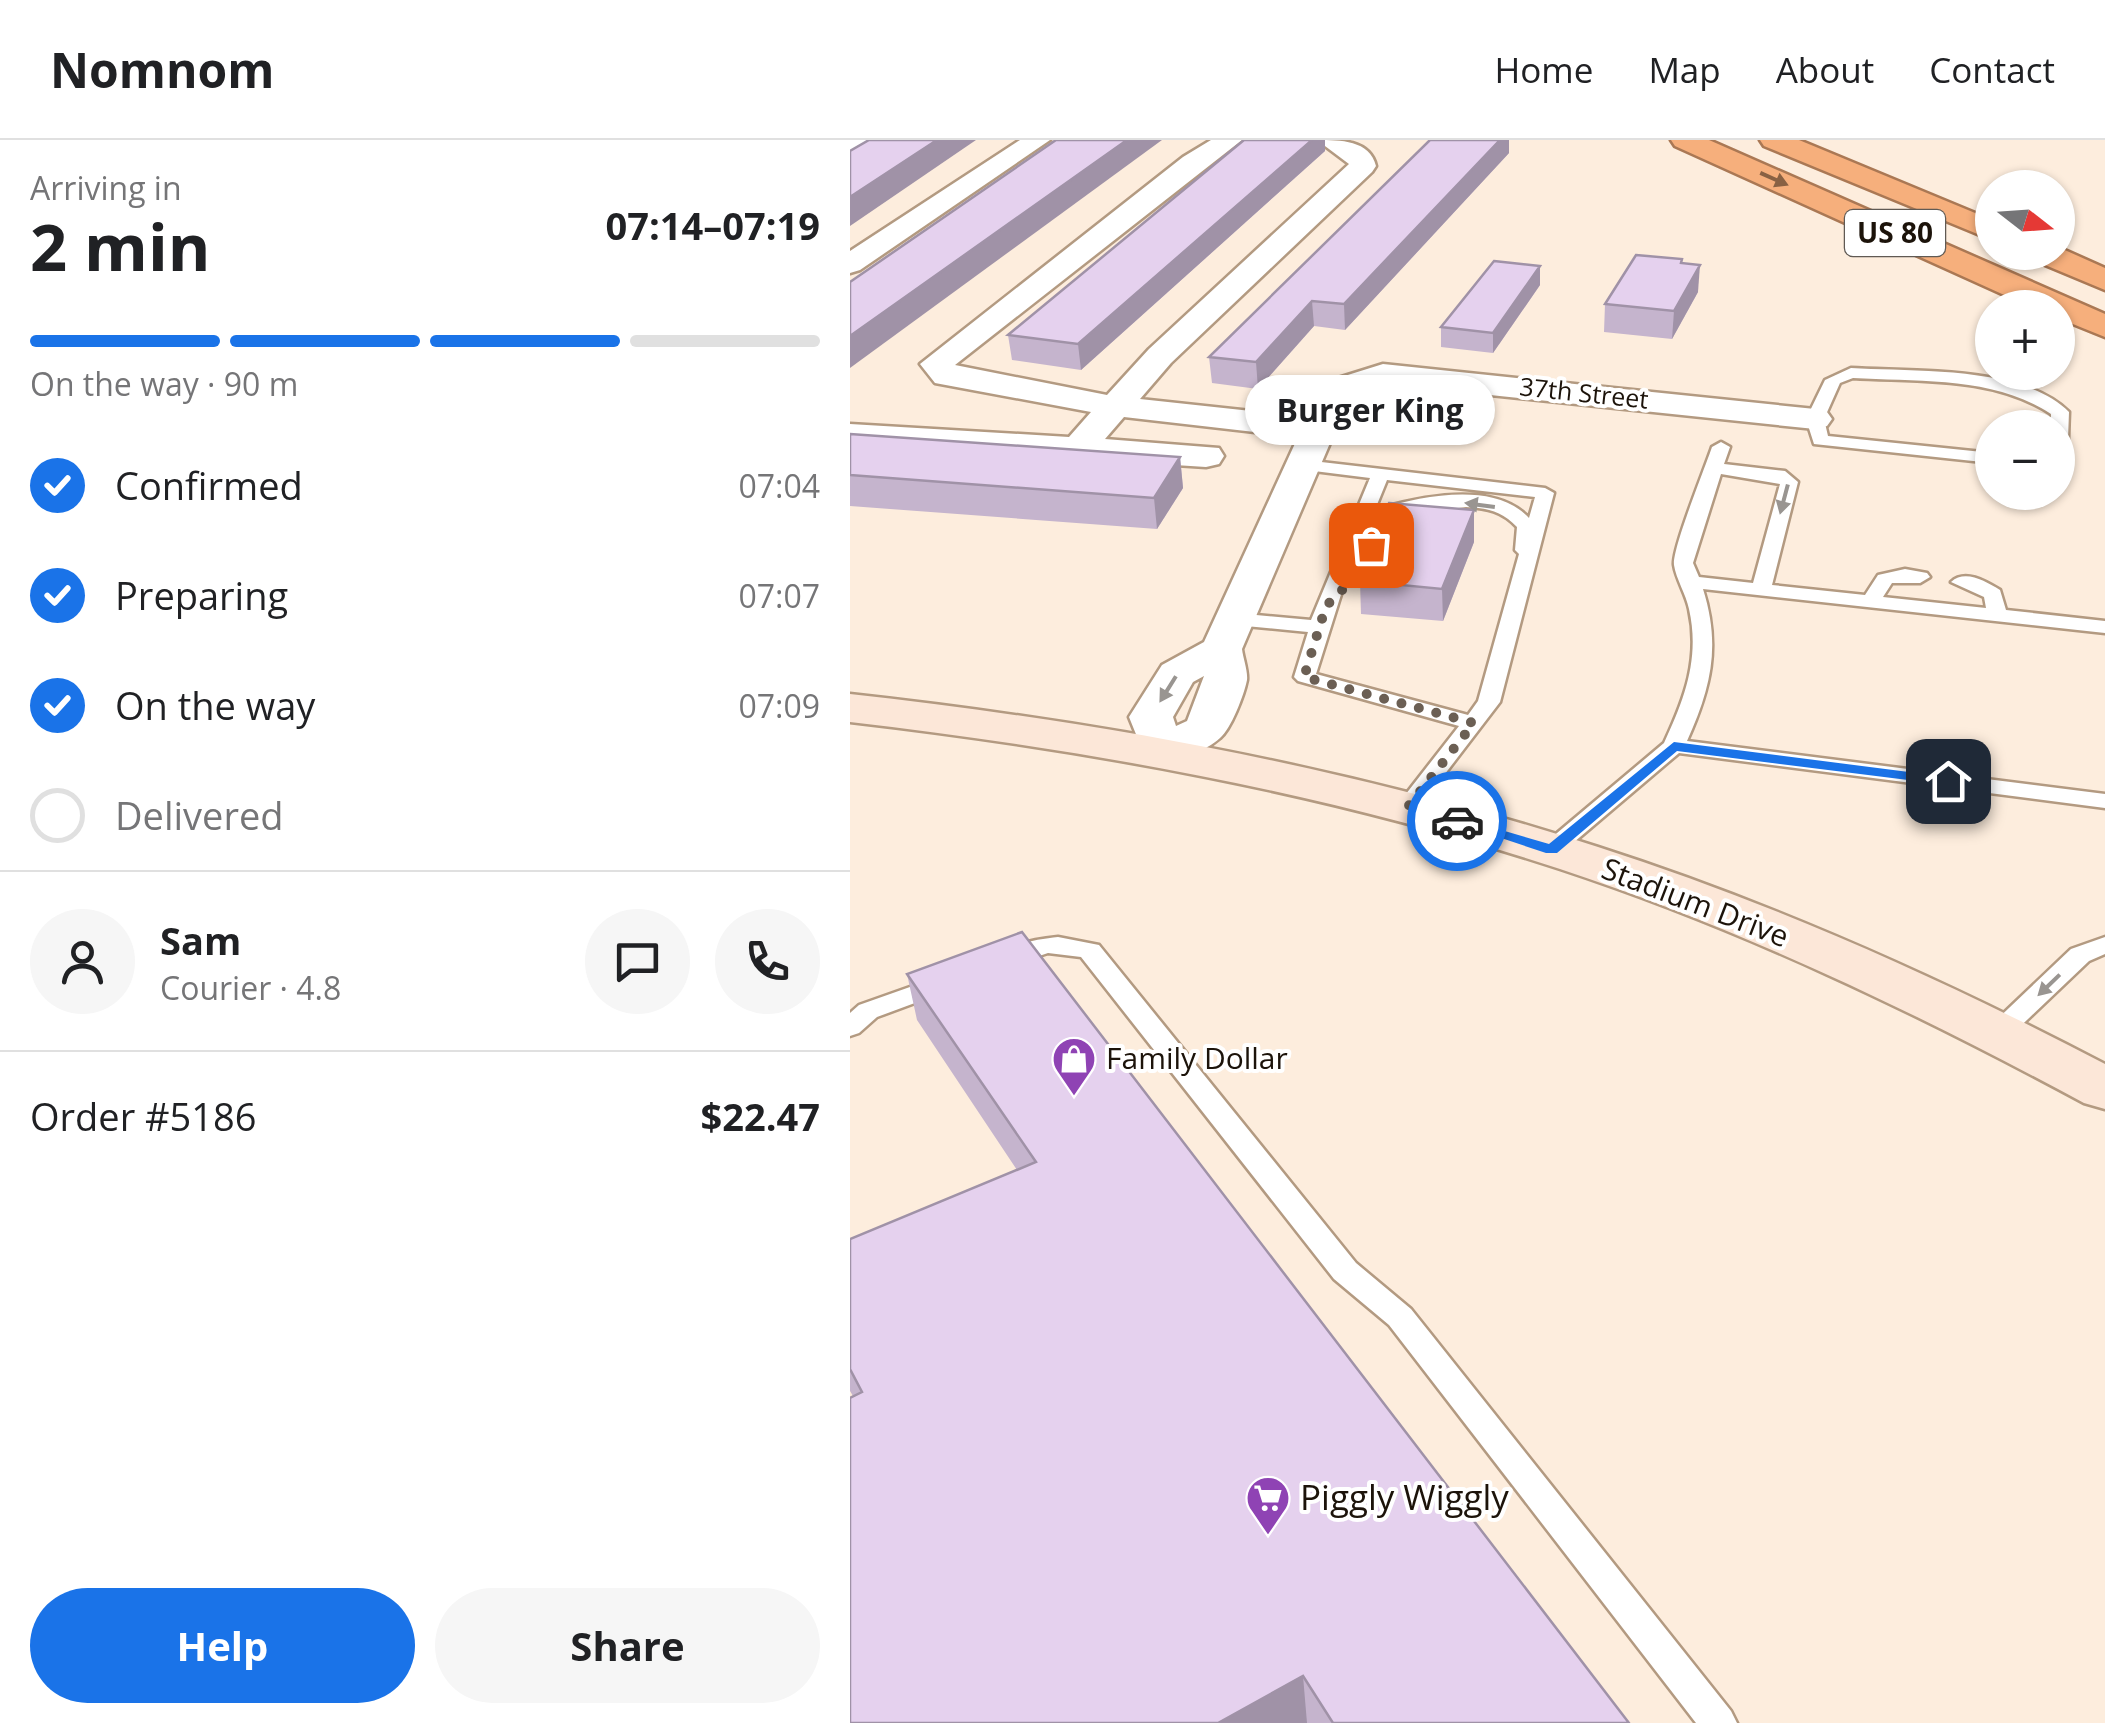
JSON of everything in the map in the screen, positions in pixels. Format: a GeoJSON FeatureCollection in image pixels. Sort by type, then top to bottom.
{"type":"FeatureCollection","features":[{"type":"Feature","properties":{"kind":"highway","name":"US 80"},"geometry":{"type":"LineString","coordinates":[[1684,140],[2105,327]]}},
{"type":"Feature","properties":{"kind":"highway","name":"US 80"},"geometry":{"type":"LineString","coordinates":[[1774,140],[1975,224]]}},
{"type":"Feature","properties":{"kind":"highway"},"geometry":{"type":"LineString","coordinates":[[2075,267],[2105,280]]}},
{"type":"Feature","properties":{"kind":"street"},"geometry":{"type":"LineString","coordinates":[[850,145],[859,140]]}},
{"type":"Feature","properties":{"kind":"street"},"geometry":{"type":"LineString","coordinates":[[850,264],[1037,140]]}},
{"type":"Feature","properties":{"kind":"street"},"geometry":{"type":"LineString","coordinates":[[1229,140],[1177,174],[936,364],[947,376],[1114,406],[1319,428]]}},
{"type":"Feature","properties":{"kind":"street"},"geometry":{"type":"LineString","coordinates":[[1078,448],[1201,316],[1363,166],[1361,157],[1330,140]]}},
{"type":"Feature","properties":{"kind":"street","name":"37th Street"},"geometry":{"type":"LineString","coordinates":[[1162,750],[1205,729],[1226,679],[1228,634],[1319,428],[1332,402],[1347,386],[1382,374],[1529,386],[1815,419]]}},
{"type":"Feature","properties":{"kind":"street"},"geometry":{"type":"LineString","coordinates":[[850,434],[1206,456]]}},
{"type":"Feature","properties":{"kind":"street","name":"Stadium Drive"},"geometry":{"type":"LineString","coordinates":[[850,708],[1162,750],[1407,808],[1552,850],[1724,910],[1998,1034],[2105,1089]]}},
{"type":"Feature","properties":{"kind":"lane"},"geometry":{"type":"LineString","coordinates":[[1975,456],[1820,440],[1815,419],[1833,380],[1852,372],[2008,386],[2043,398],[2058,410]]}},
{"type":"Feature","properties":{"kind":"lane"},"geometry":{"type":"LineString","coordinates":[[1552,850],[1674,746],[1695,702],[1706,655],[1705,622],[1684,562],[1722,447]]}},
{"type":"Feature","properties":{"kind":"lane"},"geometry":{"type":"LineString","coordinates":[[1304,465],[1546,493],[1490,702],[1407,808]]}},
{"type":"Feature","properties":{"kind":"lane"},"geometry":{"type":"LineString","coordinates":[[1715,468],[1779,475],[1788,482],[1760,590]]}},
{"type":"Feature","properties":{"kind":"lane"},"geometry":{"type":"LineString","coordinates":[[1380,474],[1322,616],[1304,677],[1474,723]]}},
{"type":"Feature","properties":{"kind":"lane"},"geometry":{"type":"LineString","coordinates":[[1228,634],[1322,616],[1354,578],[1388,512],[1420,502],[1473,503],[1511,510],[1526,528],[1525,570]]}},
{"type":"Feature","properties":{"kind":"lane"},"geometry":{"type":"LineString","coordinates":[[1870,602],[1885,580],[1920,576]]}},
{"type":"Feature","properties":{"kind":"lane"},"geometry":{"type":"LineString","coordinates":[[1691,582],[2105,628]]}},
{"type":"Feature","properties":{"kind":"lane"},"geometry":{"type":"LineString","coordinates":[[1961,582],[1976,584],[1993,594],[1996,616]]}},
{"type":"Feature","properties":{"kind":"lane"},"geometry":{"type":"LineString","coordinates":[[1674,746],[2105,801]]}},
{"type":"Feature","properties":{"kind":"lane"},"geometry":{"type":"LineString","coordinates":[[850,1027],[868,1011],[1049,944],[1072,943],[1090,951],[1345,1271],[1400,1317],[1718,1723]]}},
{"type":"Feature","properties":{"kind":"lane"},"geometry":{"type":"LineString","coordinates":[[1998,1034],[2080,954],[2105,945]]}},
{"type":"Feature","properties":{"kind":"building"},"geometry":{"type":"Polygon","coordinates":[[[869,140],[937,140],[850,197],[850,151],[869,140]]]}},
{"type":"Feature","properties":{"kind":"building"},"geometry":{"type":"Polygon","coordinates":[[[1056,140],[1127,140],[850,336],[850,282],[1056,140]]]}},
{"type":"Feature","properties":{"kind":"building"},"geometry":{"type":"Polygon","coordinates":[[[1244,140],[1312,140],[1078,344],[1008,335],[1244,140]]]}},
{"type":"Feature","properties":{"kind":"building"},"geometry":{"type":"Polygon","coordinates":[[[1430,140],[1500,140],[1344,304],[1312,301],[1256,362],[1209,357],[1430,140]]]}},
{"type":"Feature","properties":{"kind":"building"},"geometry":{"type":"Polygon","coordinates":[[[1636,255],[1682,259],[1681,263],[1700,265],[1674,311],[1605,304],[1636,255]]]}},
{"type":"Feature","properties":{"kind":"building"},"geometry":{"type":"Polygon","coordinates":[[[1494,261],[1540,266],[1493,333],[1441,327],[1494,261]]]}},
{"type":"Feature","properties":{"kind":"building"},"geometry":{"type":"Polygon","coordinates":[[[850,434],[1180,457],[1154,498],[850,475],[850,434]]]}},
{"type":"Feature","properties":{"kind":"building"},"geometry":{"type":"Polygon","coordinates":[[[1389,503],[1474,510],[1442,589],[1360,581],[1380,540],[1372,539],[1389,503]]]}},
{"type":"Feature","properties":{"kind":"building"},"geometry":{"type":"Polygon","coordinates":[[[1022,932],[1629,1723],[1333,1723],[1303,1676],[1218,1723],[850,1723],[850,1398],[862,1392],[850,1369],[850,1239],[1036,1162],[907,974],[1022,932]]]}},
{"type":"Feature","properties":{"kind":"way so far"},"geometry":{"type":"LineString","coordinates":[[1371,545],[1354,578],[1326,606],[1304,677],[1474,723],[1407,808],[1457,821]]}},
{"type":"Feature","properties":{"kind":"place","name":"Burger King"},"geometry":{"type":"Point","coordinates":[1371,545]}},
{"type":"Feature","properties":{"kind":"place","name":"Family Dollar"},"geometry":{"type":"Point","coordinates":[1074,1097]}},
{"type":"Feature","properties":{"kind":"place","name":"Piggly Wiggly"},"geometry":{"type":"Point","coordinates":[1268,1536]}},
{"type":"Feature","properties":{"kind":"route"},"geometry":{"type":"LineString","coordinates":[[1457,821],[1552,850],[1674,746],[1948,781]]}}]}
